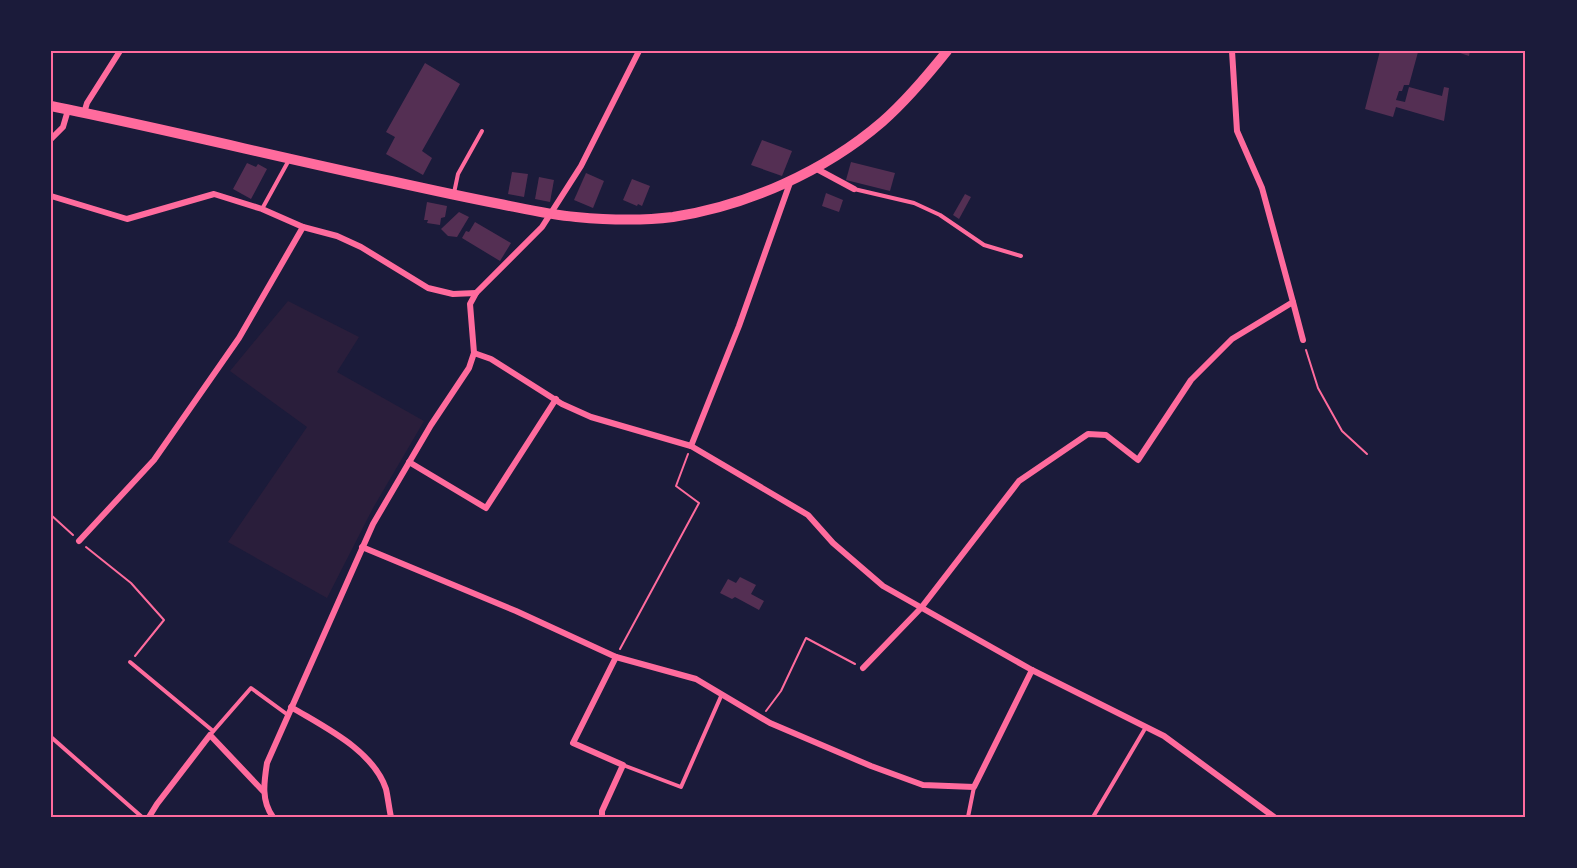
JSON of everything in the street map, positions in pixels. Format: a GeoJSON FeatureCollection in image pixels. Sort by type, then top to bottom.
{"type":"FeatureCollection","features":[{"type":"Feature","properties":{"kind":"main road"},"geometry":{"type":"LineString","coordinates":[[51,106],[550,214],[605,219],[672,217],[731,203],[791,180],[814,168],[860,140],[882,122],[914,91],[947,51]]}},
{"type":"Feature","properties":{"kind":"street"},"geometry":{"type":"LineString","coordinates":[[84,113],[87,103],[120,51]]}},
{"type":"Feature","properties":{"kind":"street"},"geometry":{"type":"LineString","coordinates":[[273,817],[268,811],[263,791],[267,763],[362,547],[431,425],[469,368],[474,353],[470,304],[476,293],[542,227],[581,166],[639,51]]}},
{"type":"Feature","properties":{"kind":"street"},"geometry":{"type":"LineString","coordinates":[[1232,51],[1237,131],[1262,188],[1303,340]]}},
{"type":"Feature","properties":{"kind":"street"},"geometry":{"type":"LineString","coordinates":[[51,139],[63,127],[68,110]]}},
{"type":"Feature","properties":{"kind":"street"},"geometry":{"type":"LineString","coordinates":[[814,168],[854,189]]}},
{"type":"Feature","properties":{"kind":"street"},"geometry":{"type":"LineString","coordinates":[[691,446],[739,326],[791,180]]}},
{"type":"Feature","properties":{"kind":"street"},"geometry":{"type":"LineString","coordinates":[[51,196],[127,219],[214,194],[262,208],[303,227],[337,236],[361,247],[428,288],[453,294],[476,293]]}},
{"type":"Feature","properties":{"kind":"street"},"geometry":{"type":"LineString","coordinates":[[79,541],[153,460],[239,338],[303,227]]}},
{"type":"Feature","properties":{"kind":"street"},"geometry":{"type":"LineString","coordinates":[[863,668],[921,608],[1019,481],[1088,434],[1106,435],[1138,460],[1191,380],[1232,339],[1293,302]]}},
{"type":"Feature","properties":{"kind":"street"},"geometry":{"type":"LineString","coordinates":[[474,353],[491,359],[556,399],[591,417],[691,446],[808,515],[833,543],[883,586],[1032,670],[1164,736],[1274,817]]}},
{"type":"Feature","properties":{"kind":"street"},"geometry":{"type":"LineString","coordinates":[[409,462],[486,508],[556,399]]}},
{"type":"Feature","properties":{"kind":"street"},"geometry":{"type":"LineString","coordinates":[[362,547],[516,611],[616,657],[696,679],[770,723],[871,766],[923,785],[974,787],[1032,670]]}},
{"type":"Feature","properties":{"kind":"street"},"geometry":{"type":"LineString","coordinates":[[602,817],[602,811],[623,765],[573,742],[616,657]]}},
{"type":"Feature","properties":{"kind":"street"},"geometry":{"type":"LineString","coordinates":[[291,707],[349,743],[371,764],[385,787],[391,817]]}},
{"type":"Feature","properties":{"kind":"street"},"geometry":{"type":"LineString","coordinates":[[149,817],[212,733],[263,791]]}},
{"type":"Feature","properties":{"kind":"lane"},"geometry":{"type":"LineString","coordinates":[[453,194],[458,174],[482,131]]}},
{"type":"Feature","properties":{"kind":"lane"},"geometry":{"type":"LineString","coordinates":[[262,208],[289,159]]}},
{"type":"Feature","properties":{"kind":"lane"},"geometry":{"type":"LineString","coordinates":[[854,189],[914,203],[940,215],[984,245],[1020,256]]}},
{"type":"Feature","properties":{"kind":"lane"},"geometry":{"type":"LineString","coordinates":[[130,662],[212,733],[250,688],[288,715]]}},
{"type":"Feature","properties":{"kind":"lane"},"geometry":{"type":"LineString","coordinates":[[623,765],[681,787],[722,694]]}},
{"type":"Feature","properties":{"kind":"lane"},"geometry":{"type":"LineString","coordinates":[[1093,817],[1146,727]]}},
{"type":"Feature","properties":{"kind":"lane"},"geometry":{"type":"LineString","coordinates":[[51,737],[142,817]]}},
{"type":"Feature","properties":{"kind":"lane"},"geometry":{"type":"LineString","coordinates":[[968,817],[974,787]]}},
{"type":"Feature","properties":{"kind":"path"},"geometry":{"type":"LineString","coordinates":[[1303,340],[1318,388],[1342,431],[1366,454]]}},
{"type":"Feature","properties":{"kind":"path"},"geometry":{"type":"LineString","coordinates":[[616,657],[699,503],[676,486],[691,446]]}},
{"type":"Feature","properties":{"kind":"path"},"geometry":{"type":"LineString","coordinates":[[51,515],[131,583],[164,620],[130,662]]}},
{"type":"Feature","properties":{"kind":"path"},"geometry":{"type":"LineString","coordinates":[[760,717],[782,691],[806,638],[863,668]]}},
{"type":"Feature","properties":{"kind":"shaded area"},"geometry":{"type":"Polygon","coordinates":[[[288,301],[359,337],[337,372],[424,421],[373,508],[327,598],[228,542],[307,427],[230,371],[288,301]]]}},
{"type":"Feature","properties":{"kind":"building"},"geometry":{"type":"Polygon","coordinates":[[[1380,51],[1418,52],[1409,85],[1404,85],[1396,100],[1405,102],[1409,87],[1442,96],[1444,87],[1449,88],[1444,121],[1396,107],[1393,117],[1365,109],[1380,51]]]}},
{"type":"Feature","properties":{"kind":"building"},"geometry":{"type":"Polygon","coordinates":[[[1454,51],[1470,51],[1469,56],[1454,51]]]}},
{"type":"Feature","properties":{"kind":"building"},"geometry":{"type":"Polygon","coordinates":[[[425,63],[460,84],[422,151],[432,158],[423,175],[386,154],[395,137],[386,132],[425,63]]]}},
{"type":"Feature","properties":{"kind":"building"},"geometry":{"type":"Polygon","coordinates":[[[762,140],[792,151],[782,176],[751,165],[762,140]]]}},
{"type":"Feature","properties":{"kind":"building"},"geometry":{"type":"Polygon","coordinates":[[[851,162],[895,173],[890,191],[846,180],[851,162]]]}},
{"type":"Feature","properties":{"kind":"building"},"geometry":{"type":"Polygon","coordinates":[[[247,163],[256,167],[258,164],[267,169],[251,199],[233,189],[247,163]]]}},
{"type":"Feature","properties":{"kind":"building"},"geometry":{"type":"Polygon","coordinates":[[[512,172],[528,174],[524,197],[508,194],[512,172]]]}},
{"type":"Feature","properties":{"kind":"building"},"geometry":{"type":"Polygon","coordinates":[[[586,173],[604,181],[593,208],[574,200],[586,173]]]}},
{"type":"Feature","properties":{"kind":"building"},"geometry":{"type":"Polygon","coordinates":[[[539,177],[554,180],[550,202],[535,199],[539,177]]]}},
{"type":"Feature","properties":{"kind":"building"},"geometry":{"type":"Polygon","coordinates":[[[632,179],[650,186],[642,206],[623,200],[632,179]]]}},
{"type":"Feature","properties":{"kind":"building"},"geometry":{"type":"Polygon","coordinates":[[[826,193],[843,200],[839,212],[822,206],[826,193]]]}},
{"type":"Feature","properties":{"kind":"building"},"geometry":{"type":"Polygon","coordinates":[[[965,194],[971,197],[959,219],[953,215],[965,194]]]}},
{"type":"Feature","properties":{"kind":"building"},"geometry":{"type":"Polygon","coordinates":[[[427,202],[447,206],[445,217],[441,218],[440,225],[427,223],[428,220],[424,220],[427,202]]]}},
{"type":"Feature","properties":{"kind":"building"},"geometry":{"type":"Polygon","coordinates":[[[459,212],[469,217],[457,237],[448,236],[441,229],[459,212]]]}},
{"type":"Feature","properties":{"kind":"building"},"geometry":{"type":"Polygon","coordinates":[[[475,222],[511,243],[500,261],[462,238],[475,222]]]}},
{"type":"Feature","properties":{"kind":"building"},"geometry":{"type":"Polygon","coordinates":[[[740,577],[756,585],[751,594],[764,601],[759,610],[735,597],[732,599],[720,593],[728,579],[736,583],[740,577]]]}}]}
